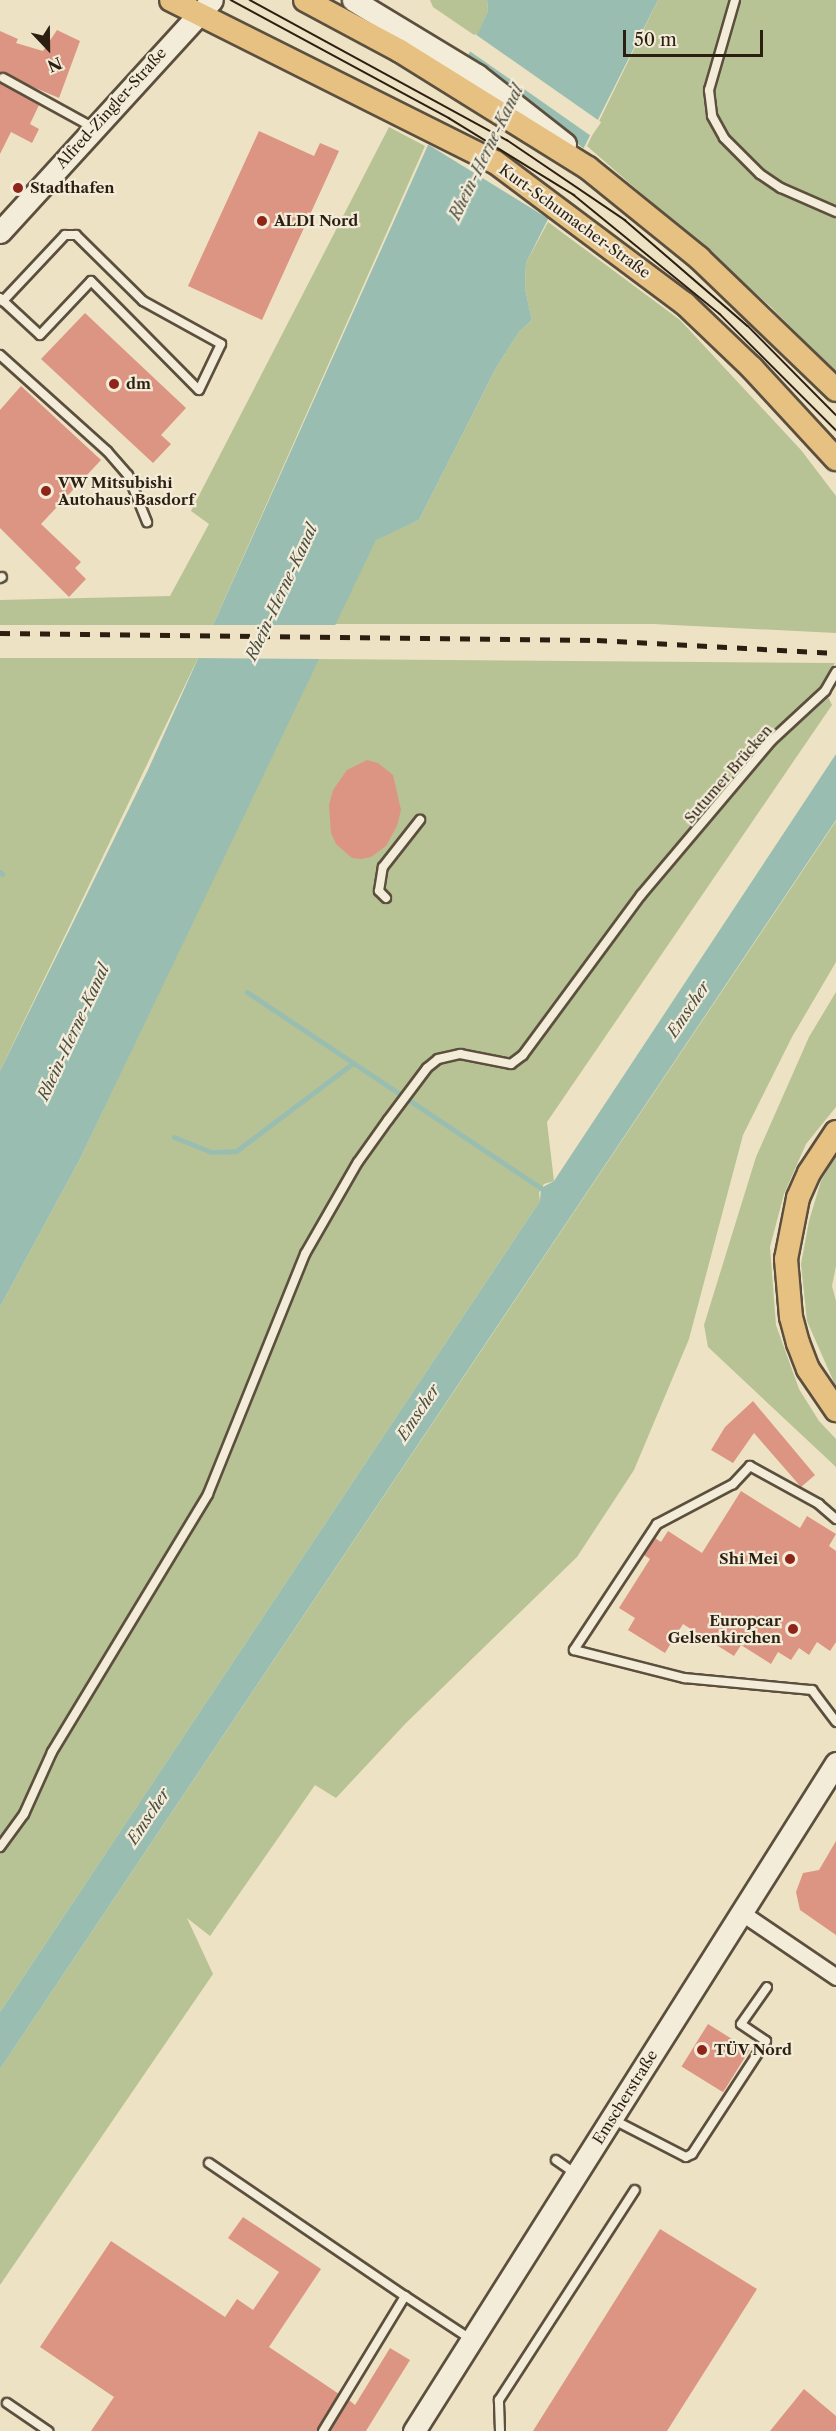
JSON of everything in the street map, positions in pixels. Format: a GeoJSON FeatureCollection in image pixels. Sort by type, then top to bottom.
{"type":"FeatureCollection","features":[{"type":"Feature","properties":{"kind":"main road","name":"Kurt-Schumacher-Straße"},"geometry":{"type":"LineString","coordinates":[[171,0],[205,6],[495,162],[566,212],[686,304],[752,368],[836,459]]}},
{"type":"Feature","properties":{"kind":"main road"},"geometry":{"type":"LineString","coordinates":[[305,0],[442,64],[588,168],[699,258],[836,390]]}},
{"type":"Feature","properties":{"kind":"main road"},"geometry":{"type":"LineString","coordinates":[[836,1132],[808,1173],[798,1198],[786,1259],[791,1317],[798,1343],[808,1369],[836,1410]]}},
{"type":"Feature","properties":{"kind":"street"},"geometry":{"type":"LineString","coordinates":[[353,0],[442,64]]}},
{"type":"Feature","properties":{"kind":"street","name":"Alfred-Zingler-Straße"},"geometry":{"type":"LineString","coordinates":[[0,232],[92,127],[205,6]]}},
{"type":"Feature","properties":{"kind":"street","name":"Emscherstraße"},"geometry":{"type":"LineString","coordinates":[[414,2431],[836,1763]]}},
{"type":"Feature","properties":{"kind":"street"},"geometry":{"type":"LineString","coordinates":[[741,1913],[836,1977]]}},
{"type":"Feature","properties":{"kind":"lane"},"geometry":{"type":"LineString","coordinates":[[735,0],[709,90],[712,116],[724,138],[760,174],[781,188],[836,212]]}},
{"type":"Feature","properties":{"kind":"lane"},"geometry":{"type":"LineString","coordinates":[[3,78],[92,127]]}},
{"type":"Feature","properties":{"kind":"lane"},"geometry":{"type":"LineString","coordinates":[[65,235],[76,235],[143,301],[221,344],[199,390],[91,281],[40,335],[1,299],[65,235]]}},
{"type":"Feature","properties":{"kind":"lane"},"geometry":{"type":"LineString","coordinates":[[0,355],[121,467],[147,522]]}},
{"type":"Feature","properties":{"kind":"lane","name":"Sutumer Brücken"},"geometry":{"type":"LineString","coordinates":[[0,1847],[24,1815],[52,1752],[208,1494],[305,1254],[358,1162],[417,1080],[438,1059],[460,1054],[511,1064],[523,1055],[641,895],[771,741],[825,691],[836,672]]}},
{"type":"Feature","properties":{"kind":"lane"},"geometry":{"type":"LineString","coordinates":[[386,898],[379,891],[383,867],[420,820]]}},
{"type":"Feature","properties":{"kind":"lane"},"geometry":{"type":"LineString","coordinates":[[836,1519],[819,1504],[750,1466],[733,1484],[657,1524],[574,1650],[684,1678],[812,1690],[836,1722]]}},
{"type":"Feature","properties":{"kind":"lane"},"geometry":{"type":"LineString","coordinates":[[612,2119],[686,2157],[692,2154],[766,2041],[741,2024],[767,1987]]}},
{"type":"Feature","properties":{"kind":"lane"},"geometry":{"type":"LineString","coordinates":[[556,2160],[577,2175]]}},
{"type":"Feature","properties":{"kind":"lane"},"geometry":{"type":"LineString","coordinates":[[210,2163],[473,2340]]}},
{"type":"Feature","properties":{"kind":"lane"},"geometry":{"type":"LineString","coordinates":[[500,2431],[499,2400],[635,2190]]}},
{"type":"Feature","properties":{"kind":"lane"},"geometry":{"type":"LineString","coordinates":[[323,2431],[405,2296]]}},
{"type":"Feature","properties":{"kind":"lane"},"geometry":{"type":"LineString","coordinates":[[7,2403],[48,2431]]}},
{"type":"Feature","properties":{"kind":"green space"},"geometry":{"type":"Polygon","coordinates":[[[430,0],[487,0],[488,11],[477,37],[433,7],[430,0]]]}},
{"type":"Feature","properties":{"kind":"green space"},"geometry":{"type":"Polygon","coordinates":[[[658,0],[836,0],[836,373],[770,306],[587,146],[658,0]]]}},
{"type":"Feature","properties":{"kind":"green space"},"geometry":{"type":"Polygon","coordinates":[[[389,127],[425,146],[213,625],[0,625],[0,600],[170,596],[209,524],[191,511],[389,127]]]}},
{"type":"Feature","properties":{"kind":"green space"},"geometry":{"type":"Polygon","coordinates":[[[548,222],[680,320],[801,450],[836,496],[836,633],[653,624],[334,624],[376,539],[419,520],[496,368],[519,332],[532,320],[525,289],[526,263],[548,222]]]}},
{"type":"Feature","properties":{"kind":"green space"},"geometry":{"type":"Polygon","coordinates":[[[0,658],[198,658],[0,1071],[0,658]]]}},
{"type":"Feature","properties":{"kind":"green space"},"geometry":{"type":"Polygon","coordinates":[[[317,659],[835,663],[823,686],[832,705],[547,1122],[554,1181],[544,1184],[539,1193],[540,1201],[0,2012],[0,1307],[80,1159],[317,659]]]}},
{"type":"Feature","properties":{"kind":"green space"},"geometry":{"type":"Polygon","coordinates":[[[836,821],[836,962],[792,1037],[743,1135],[689,1339],[634,1470],[577,1557],[406,1723],[336,1798],[315,1785],[210,1936],[187,1918],[213,1974],[0,2285],[0,2069],[836,821]]]}},
{"type":"Feature","properties":{"kind":"green space"},"geometry":{"type":"Polygon","coordinates":[[[836,992],[836,1107],[806,1144],[784,1194],[770,1247],[776,1325],[799,1389],[819,1421],[836,1439],[836,1467],[708,1347],[704,1325],[756,1157],[809,1037],[836,992]]]}},
{"type":"Feature","properties":{"kind":"green space"},"geometry":{"type":"Polygon","coordinates":[[[836,1155],[836,1266],[832,1286],[836,1301],[836,1387],[807,1321],[801,1264],[809,1221],[821,1181],[836,1155]]]}},
{"type":"Feature","properties":{"kind":"water","name":"Rhein-Herne-Kanal"},"geometry":{"type":"Polygon","coordinates":[[[487,0],[658,0],[526,263],[525,289],[532,320],[519,332],[496,368],[419,520],[376,540],[80,1159],[0,1307],[0,1071],[148,770],[488,11],[487,0]]]}},
{"type":"Feature","properties":{"kind":"water","name":"Emscher"},"geometry":{"type":"Polygon","coordinates":[[[836,754],[836,820],[0,2069],[0,2012],[540,1201],[541,1188],[554,1181],[836,754]]]}},
{"type":"Feature","properties":{"kind":"pier"},"geometry":{"type":"Polygon","coordinates":[[[475,34],[601,122],[591,136],[465,48],[475,34]]]}},
{"type":"Feature","properties":{"kind":"pier"},"geometry":{"type":"Polygon","coordinates":[[[465,56],[587,151],[552,221],[424,142],[465,56]]]}},
{"type":"Feature","properties":{"kind":"pier"},"geometry":{"type":"Polygon","coordinates":[[[210,625],[337,625],[321,659],[195,658],[210,625]]]}},
{"type":"Feature","properties":{"kind":"building"},"geometry":{"type":"Polygon","coordinates":[[[57,30],[80,41],[59,98],[0,73],[0,31],[18,39],[16,43],[43,51],[57,30]]]}},
{"type":"Feature","properties":{"kind":"building"},"geometry":{"type":"Polygon","coordinates":[[[0,83],[39,105],[30,124],[39,129],[32,143],[11,132],[0,154],[0,83]]]}},
{"type":"Feature","properties":{"kind":"building","name":"ALDI Nord"},"geometry":{"type":"Polygon","coordinates":[[[259,131],[314,156],[320,143],[339,151],[262,320],[188,286],[259,131]]]}},
{"type":"Feature","properties":{"kind":"building","name":"dm"},"geometry":{"type":"Polygon","coordinates":[[[85,313],[186,408],[161,435],[171,444],[153,463],[41,359],[85,313]]]}},
{"type":"Feature","properties":{"kind":"building","name":"VW Mitsubishi Autohaus Basdorf"},"geometry":{"type":"Polygon","coordinates":[[[21,386],[101,460],[41,524],[81,562],[75,568],[86,579],[69,597],[0,528],[0,410],[21,386]]]}},
{"type":"Feature","properties":{"kind":"building"},"geometry":{"type":"Polygon","coordinates":[[[367,760],[378,763],[393,775],[401,810],[397,826],[386,846],[371,857],[361,859],[352,858],[336,844],[331,833],[329,805],[333,790],[347,770],[367,760]]]}},
{"type":"Feature","properties":{"kind":"building"},"geometry":{"type":"Polygon","coordinates":[[[753,1401],[815,1475],[801,1487],[754,1433],[733,1463],[711,1450],[725,1427],[753,1401]]]}},
{"type":"Feature","properties":{"kind":"building"},"geometry":{"type":"Polygon","coordinates":[[[741,1491],[800,1528],[807,1516],[836,1534],[829,1546],[836,1551],[836,1642],[830,1651],[817,1642],[809,1655],[799,1648],[791,1660],[778,1652],[771,1664],[741,1645],[734,1656],[683,1624],[665,1653],[628,1630],[635,1618],[619,1608],[650,1559],[644,1555],[655,1538],[661,1542],[668,1531],[702,1553],[741,1491]]]}},
{"type":"Feature","properties":{"kind":"building"},"geometry":{"type":"Polygon","coordinates":[[[836,1841],[836,1935],[800,1910],[796,1892],[803,1873],[819,1870],[836,1841]]]}},
{"type":"Feature","properties":{"kind":"building"},"geometry":{"type":"Polygon","coordinates":[[[708,2024],[750,2050],[723,2092],[682,2066],[708,2024]]]}},
{"type":"Feature","properties":{"kind":"building"},"geometry":{"type":"Polygon","coordinates":[[[243,2217],[321,2269],[269,2347],[339,2394],[317,2431],[91,2431],[114,2397],[40,2347],[111,2241],[225,2317],[237,2299],[253,2310],[279,2272],[228,2238],[243,2217]]]}},
{"type":"Feature","properties":{"kind":"building"},"geometry":{"type":"Polygon","coordinates":[[[660,2229],[757,2289],[667,2431],[533,2431],[660,2229]]]}},
{"type":"Feature","properties":{"kind":"building"},"geometry":{"type":"Polygon","coordinates":[[[390,2348],[410,2360],[366,2431],[330,2431],[349,2400],[355,2405],[390,2348]]]}},
{"type":"Feature","properties":{"kind":"building"},"geometry":{"type":"Polygon","coordinates":[[[804,2389],[836,2416],[836,2431],[770,2431],[804,2389]]]}},
{"type":"Feature","properties":{"kind":"waterway"},"geometry":{"type":"LineString","coordinates":[[247,992],[541,1188]]}},
{"type":"Feature","properties":{"kind":"waterway"},"geometry":{"type":"LineString","coordinates":[[174,1137],[211,1152],[236,1151],[353,1063]]}},
{"type":"Feature","properties":{"kind":"tram line"},"geometry":{"type":"LineString","coordinates":[[231,0],[449,118],[574,195],[720,314],[836,430]]}},
{"type":"Feature","properties":{"kind":"tram line"},"geometry":{"type":"LineString","coordinates":[[250,0],[507,140],[625,220],[748,326],[836,415]]}},
{"type":"Feature","properties":{"kind":"railway"},"geometry":{"type":"LineString","coordinates":[[0,633],[597,640],[836,653]]}},
{"type":"Feature","properties":{"kind":"place","name":"Stadthafen"},"geometry":{"type":"Point","coordinates":[18,188]}},
{"type":"Feature","properties":{"kind":"place","name":"ALDI Nord"},"geometry":{"type":"Point","coordinates":[262,221]}},
{"type":"Feature","properties":{"kind":"place","name":"dm"},"geometry":{"type":"Point","coordinates":[114,384]}},
{"type":"Feature","properties":{"kind":"place","name":"VW Mitsubishi Autohaus Basdorf"},"geometry":{"type":"Point","coordinates":[46,491]}},
{"type":"Feature","properties":{"kind":"place","name":"Shi Mei"},"geometry":{"type":"Point","coordinates":[790,1559]}},
{"type":"Feature","properties":{"kind":"place","name":"Europcar Gelsenkirchen"},"geometry":{"type":"Point","coordinates":[793,1629]}},
{"type":"Feature","properties":{"kind":"place","name":"TÜV Nord"},"geometry":{"type":"Point","coordinates":[702,2050]}}]}
